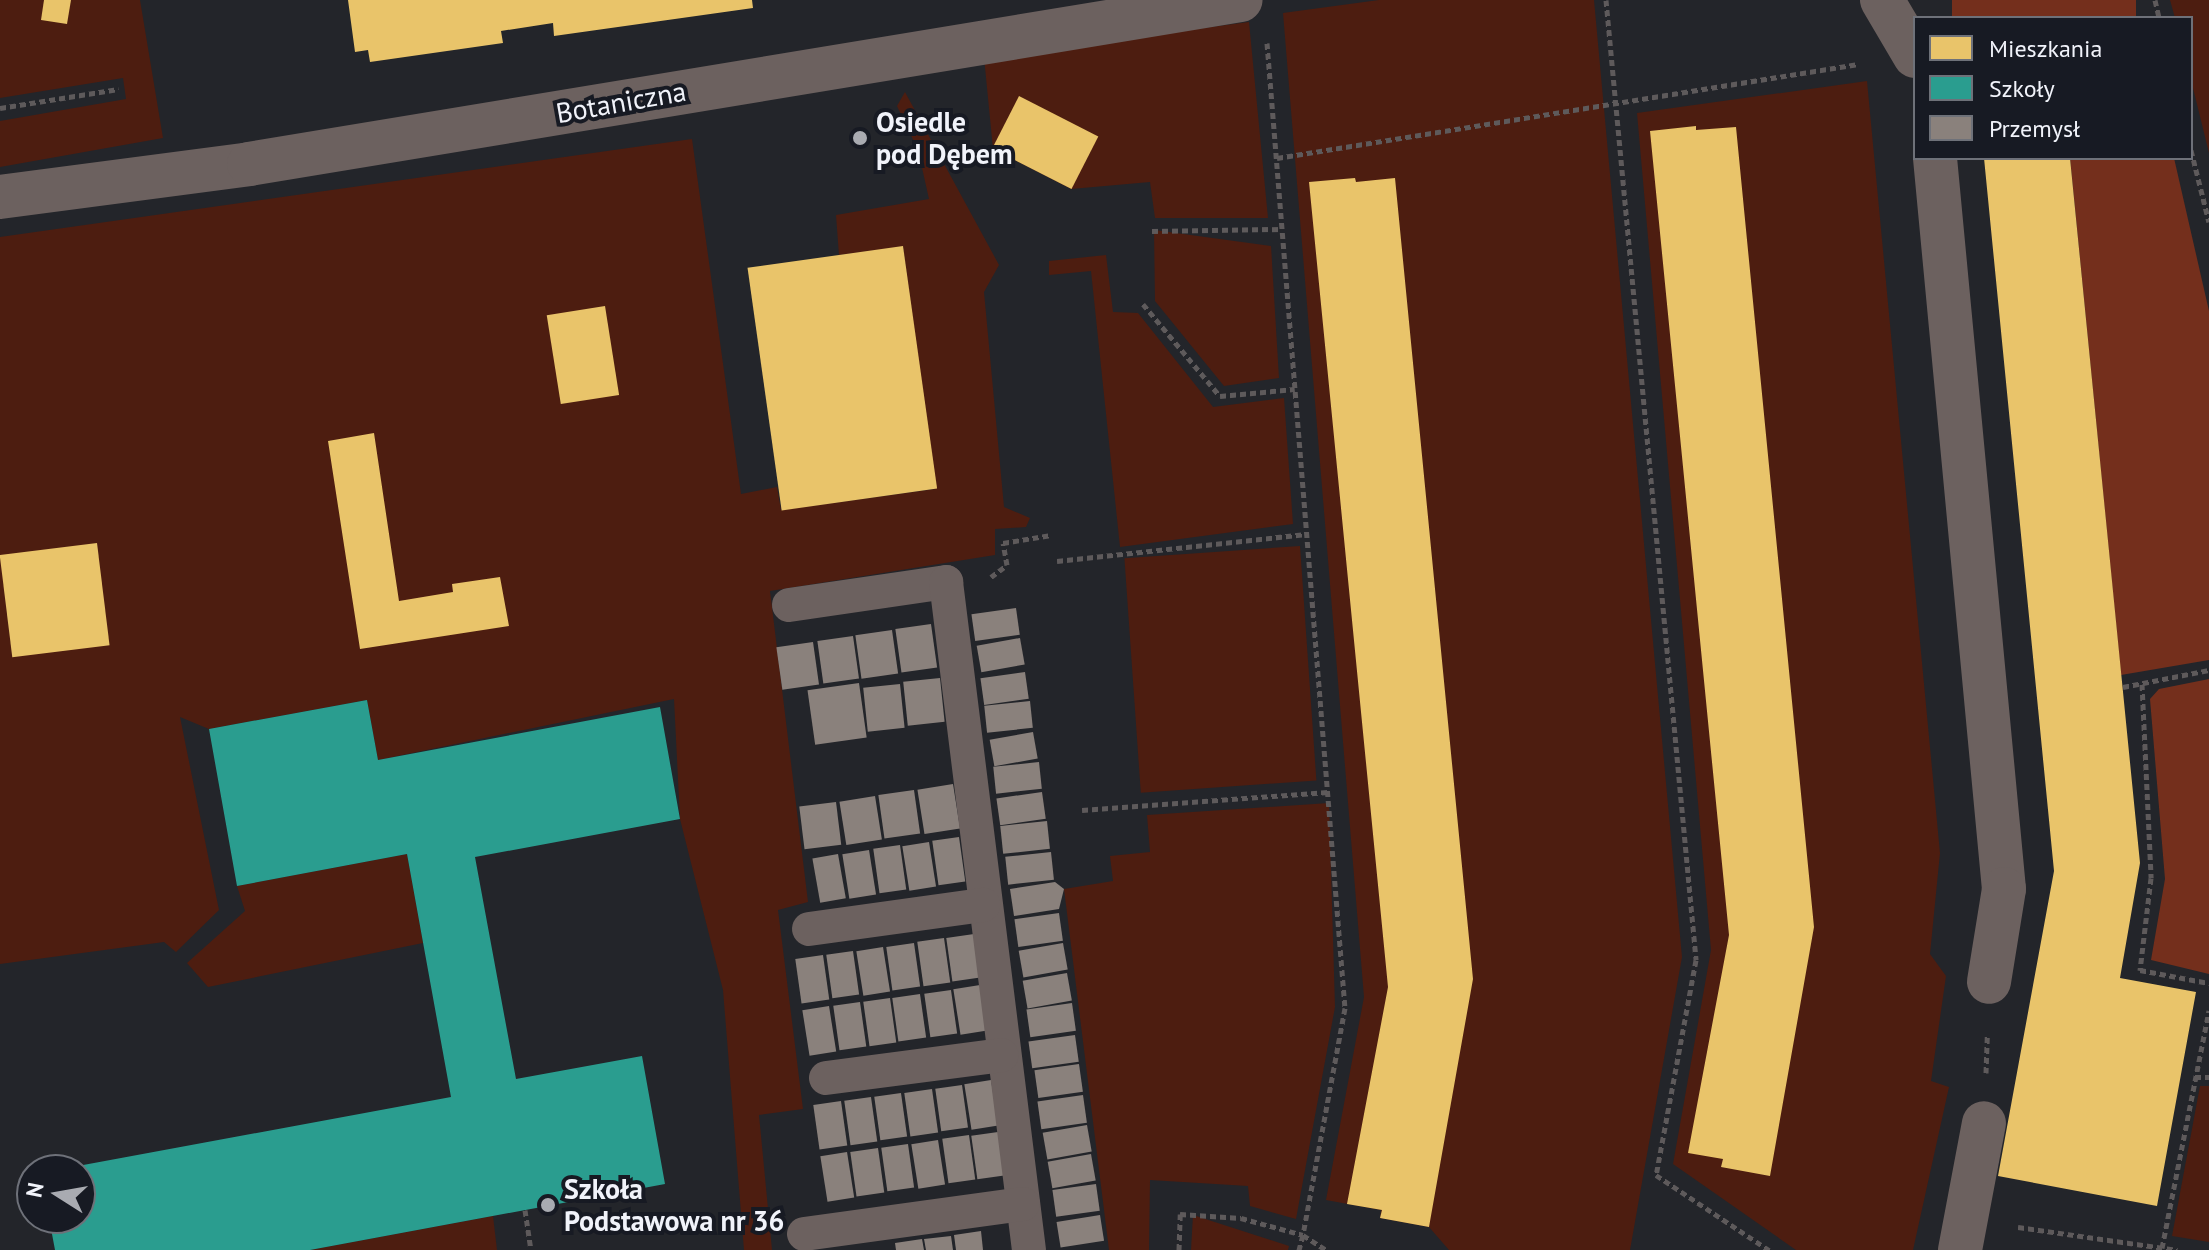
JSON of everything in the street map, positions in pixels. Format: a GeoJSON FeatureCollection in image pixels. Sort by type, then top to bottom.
{"type":"FeatureCollection","features":[{"type":"Feature","properties":{"kind":"street"},"geometry":{"type":"LineString","coordinates":[[1882,0],[1913,52]]}},
{"type":"Feature","properties":{"kind":"street","name":"Botaniczna"},"geometry":{"type":"LineString","coordinates":[[0,197],[249,164],[1254,16]]}},
{"type":"Feature","properties":{"kind":"street"},"geometry":{"type":"LineString","coordinates":[[1935,160],[2004,889],[1989,982]]}},
{"type":"Feature","properties":{"kind":"street"},"geometry":{"type":"LineString","coordinates":[[1963,1234],[1984,1123]]}},
{"type":"Feature","properties":{"kind":"lane"},"geometry":{"type":"LineString","coordinates":[[789,605],[946,582],[983,905],[1029,1250]]}},
{"type":"Feature","properties":{"kind":"lane"},"geometry":{"type":"LineString","coordinates":[[809,929],[983,905]]}},
{"type":"Feature","properties":{"kind":"lane"},"geometry":{"type":"LineString","coordinates":[[826,1078],[1002,1055]]}},
{"type":"Feature","properties":{"kind":"lane"},"geometry":{"type":"LineString","coordinates":[[804,1234],[1023,1204]]}},
{"type":"Feature","properties":{"kind":"path"},"geometry":{"type":"LineString","coordinates":[[1606,0],[1696,960],[1656,1175],[1769,1250]]}},
{"type":"Feature","properties":{"kind":"path"},"geometry":{"type":"LineString","coordinates":[[1254,16],[1277,158],[1345,1008],[1299,1250]]}},
{"type":"Feature","properties":{"kind":"path"},"geometry":{"type":"LineString","coordinates":[[1277,158],[1913,55]]}},
{"type":"Feature","properties":{"kind":"path"},"geometry":{"type":"LineString","coordinates":[[0,108],[118,89]]}},
{"type":"Feature","properties":{"kind":"path"},"geometry":{"type":"LineString","coordinates":[[2193,158],[2209,222]]}},
{"type":"Feature","properties":{"kind":"path"},"geometry":{"type":"LineString","coordinates":[[1152,231],[1282,229]]}},
{"type":"Feature","properties":{"kind":"path"},"geometry":{"type":"LineString","coordinates":[[1143,304],[1220,396],[1295,389]]}},
{"type":"Feature","properties":{"kind":"path"},"geometry":{"type":"LineString","coordinates":[[1057,561],[1307,534]]}},
{"type":"Feature","properties":{"kind":"path"},"geometry":{"type":"LineString","coordinates":[[949,608],[1007,565],[1003,543],[1051,535]]}},
{"type":"Feature","properties":{"kind":"path"},"geometry":{"type":"LineString","coordinates":[[2123,687],[2209,670]]}},
{"type":"Feature","properties":{"kind":"path"},"geometry":{"type":"LineString","coordinates":[[2142,684],[2151,878],[2140,970],[2209,983]]}},
{"type":"Feature","properties":{"kind":"path"},"geometry":{"type":"LineString","coordinates":[[1082,810],[1328,792]]}},
{"type":"Feature","properties":{"kind":"path"},"geometry":{"type":"LineString","coordinates":[[1984,1123],[1989,982]]}},
{"type":"Feature","properties":{"kind":"path"},"geometry":{"type":"LineString","coordinates":[[2162,1248],[2209,1011]]}},
{"type":"Feature","properties":{"kind":"path"},"geometry":{"type":"LineString","coordinates":[[2195,1077],[2209,1077]]}},
{"type":"Feature","properties":{"kind":"path"},"geometry":{"type":"LineString","coordinates":[[525,1210],[531,1250]]}},
{"type":"Feature","properties":{"kind":"path"},"geometry":{"type":"LineString","coordinates":[[1179,1250],[1180,1214],[1241,1218],[1303,1235],[1326,1250]]}},
{"type":"Feature","properties":{"kind":"path"},"geometry":{"type":"LineString","coordinates":[[1963,1234],[2177,1250]]}},
{"type":"Feature","properties":{"kind":"shaded area"},"geometry":{"type":"Polygon","coordinates":[[[0,0],[140,0],[163,138],[0,167],[0,121],[126,99],[123,78],[0,98],[0,0]]]}},
{"type":"Feature","properties":{"kind":"shaded area"},"geometry":{"type":"Polygon","coordinates":[[[1379,0],[1594,0],[1682,957],[1630,1250],[1449,1250],[1429,1227],[1380,1218],[1381,1210],[1326,1200],[1364,997],[1283,13],[1379,0]]]}},
{"type":"Feature","properties":{"kind":"shaded area"},"geometry":{"type":"Polygon","coordinates":[[[1952,0],[2136,0],[2136,16],[1952,16],[1952,0]]]}},
{"type":"Feature","properties":{"kind":"shaded area"},"geometry":{"type":"Polygon","coordinates":[[[2170,0],[2209,0],[2209,153],[2193,88],[2193,16],[2174,16],[2170,0]]]}},
{"type":"Feature","properties":{"kind":"shaded area"},"geometry":{"type":"Polygon","coordinates":[[[1249,22],[1268,218],[1155,218],[1150,182],[1071,189],[993,149],[984,57],[1249,22]]]}},
{"type":"Feature","properties":{"kind":"shaded area"},"geometry":{"type":"Polygon","coordinates":[[[1867,81],[1940,853],[1930,954],[1946,976],[1931,1081],[1949,1087],[1913,1250],[1796,1250],[1673,1164],[1711,950],[1637,113],[1867,81]]]}},
{"type":"Feature","properties":{"kind":"shaded area"},"geometry":{"type":"Polygon","coordinates":[[[905,92],[999,265],[984,292],[1004,507],[1030,518],[1026,527],[995,529],[995,555],[770,591],[808,902],[778,910],[803,1109],[759,1115],[772,1250],[744,1250],[723,990],[680,819],[674,699],[378,760],[367,700],[209,729],[180,717],[219,910],[176,952],[164,942],[0,964],[0,237],[692,139],[741,494],[777,487],[781,510],[935,489],[903,247],[839,255],[836,215],[929,199],[918,150],[897,106],[905,92]]]}},
{"type":"Feature","properties":{"kind":"shaded area"},"geometry":{"type":"Polygon","coordinates":[[[2070,160],[2174,160],[2209,311],[2209,660],[2121,675],[2070,160]]]}},
{"type":"Feature","properties":{"kind":"shaded area"},"geometry":{"type":"Polygon","coordinates":[[[1154,230],[1271,246],[1279,378],[1224,386],[1155,301],[1154,230]]]}},
{"type":"Feature","properties":{"kind":"shaded area"},"geometry":{"type":"Polygon","coordinates":[[[1106,255],[1113,312],[1138,313],[1213,407],[1284,398],[1293,524],[1120,547],[1091,271],[1049,275],[1049,261],[1106,255]]]}},
{"type":"Feature","properties":{"kind":"shaded area"},"geometry":{"type":"Polygon","coordinates":[[[1300,546],[1316,780],[1141,793],[1124,558],[1300,546]]]}},
{"type":"Feature","properties":{"kind":"shaded area"},"geometry":{"type":"Polygon","coordinates":[[[2209,679],[2209,974],[2151,960],[2165,879],[2150,699],[2159,689],[2209,679]]]}},
{"type":"Feature","properties":{"kind":"shaded area"},"geometry":{"type":"Polygon","coordinates":[[[1329,803],[1335,1007],[1296,1219],[1250,1206],[1248,1186],[1150,1180],[1149,1250],[1109,1250],[1064,889],[1113,881],[1110,856],[1150,852],[1147,815],[1329,803]]]}},
{"type":"Feature","properties":{"kind":"shaded area"},"geometry":{"type":"Polygon","coordinates":[[[407,854],[423,943],[208,987],[187,963],[245,911],[237,886],[407,854]]]}},
{"type":"Feature","properties":{"kind":"shaded area"},"geometry":{"type":"Polygon","coordinates":[[[2200,1086],[2209,1086],[2209,1242],[2172,1236],[2200,1086]]]}},
{"type":"Feature","properties":{"kind":"shaded area"},"geometry":{"type":"Polygon","coordinates":[[[1193,1215],[1289,1246],[1288,1250],[1191,1250],[1193,1215]]]}},
{"type":"Feature","properties":{"kind":"shaded area"},"geometry":{"type":"Polygon","coordinates":[[[493,1216],[497,1250],[310,1250],[493,1216]]]}},
{"type":"Feature","properties":{"kind":"building: Mieszkania"},"geometry":{"type":"Polygon","coordinates":[[[44,0],[71,0],[67,24],[41,20],[44,0]]]}},
{"type":"Feature","properties":{"kind":"building: Mieszkania"},"geometry":{"type":"Polygon","coordinates":[[[348,0],[752,0],[753,8],[554,36],[553,23],[501,31],[503,43],[370,62],[368,50],[355,52],[348,0]]]}},
{"type":"Feature","properties":{"kind":"building: Mieszkania"},"geometry":{"type":"Polygon","coordinates":[[[1019,96],[1098,136],[1072,189],[992,149],[1019,96]]]}},
{"type":"Feature","properties":{"kind":"building: Mieszkania"},"geometry":{"type":"Polygon","coordinates":[[[1696,126],[1696,130],[1736,127],[1814,927],[1770,1176],[1721,1167],[1723,1159],[1688,1153],[1729,935],[1650,131],[1696,126]]]}},
{"type":"Feature","properties":{"kind":"building: Mieszkania"},"geometry":{"type":"Polygon","coordinates":[[[1984,160],[2070,160],[2140,863],[2120,978],[2196,992],[2157,1206],[1998,1176],[2054,871],[1984,160]]]}},
{"type":"Feature","properties":{"kind":"building: Mieszkania"},"geometry":{"type":"Polygon","coordinates":[[[1355,178],[1356,182],[1395,178],[1473,979],[1429,1227],[1380,1218],[1382,1210],[1347,1204],[1388,987],[1309,182],[1355,178]]]}},
{"type":"Feature","properties":{"kind":"building: Mieszkania"},"geometry":{"type":"Polygon","coordinates":[[[903,246],[937,489],[782,510],[748,268],[903,246]]]}},
{"type":"Feature","properties":{"kind":"building: Mieszkania"},"geometry":{"type":"Polygon","coordinates":[[[605,306],[619,395],[561,404],[547,315],[605,306]]]}},
{"type":"Feature","properties":{"kind":"building: Mieszkania"},"geometry":{"type":"Polygon","coordinates":[[[374,433],[399,601],[453,592],[452,584],[500,577],[509,626],[360,649],[328,441],[374,433]]]}},
{"type":"Feature","properties":{"kind":"building: Mieszkania"},"geometry":{"type":"Polygon","coordinates":[[[97,543],[110,645],[12,657],[0,555],[97,543]]]}},
{"type":"Feature","properties":{"kind":"building: Szkoły","name":"Szkoła Podstawowa nr 36"},"geometry":{"type":"Polygon","coordinates":[[[367,700],[378,760],[660,707],[680,819],[475,857],[516,1079],[642,1056],[665,1184],[310,1250],[55,1250],[52,1234],[96,1234],[96,1163],[451,1097],[407,854],[237,886],[209,729],[367,700]]]}},
{"type":"Feature","properties":{"kind":"building: Przemysł"},"geometry":{"type":"Polygon","coordinates":[[[1016,608],[1020,635],[975,641],[971,614],[1016,608]]]}},
{"type":"Feature","properties":{"kind":"building: Przemysł"},"geometry":{"type":"Polygon","coordinates":[[[931,624],[937,668],[901,673],[895,629],[931,624]]]}},
{"type":"Feature","properties":{"kind":"building: Przemysł"},"geometry":{"type":"Polygon","coordinates":[[[892,630],[898,674],[861,679],[855,635],[892,630]]]}},
{"type":"Feature","properties":{"kind":"building: Przemysł"},"geometry":{"type":"Polygon","coordinates":[[[853,636],[859,679],[823,684],[817,641],[853,636]]]}},
{"type":"Feature","properties":{"kind":"building: Przemysł"},"geometry":{"type":"Polygon","coordinates":[[[1020,638],[1025,665],[981,672],[977,646],[1020,638]]]}},
{"type":"Feature","properties":{"kind":"building: Przemysł"},"geometry":{"type":"Polygon","coordinates":[[[813,642],[819,685],[782,690],[776,647],[813,642]]]}},
{"type":"Feature","properties":{"kind":"building: Przemysł"},"geometry":{"type":"Polygon","coordinates":[[[1025,672],[1029,699],[984,705],[980,678],[1025,672]]]}},
{"type":"Feature","properties":{"kind":"building: Przemysł"},"geometry":{"type":"Polygon","coordinates":[[[940,678],[945,722],[908,726],[903,682],[940,678]]]}},
{"type":"Feature","properties":{"kind":"building: Przemysł"},"geometry":{"type":"Polygon","coordinates":[[[859,683],[867,737],[815,745],[808,690],[859,683]]]}},
{"type":"Feature","properties":{"kind":"building: Przemysł"},"geometry":{"type":"Polygon","coordinates":[[[900,684],[905,728],[868,732],[863,688],[900,684]]]}},
{"type":"Feature","properties":{"kind":"building: Przemysł"},"geometry":{"type":"Polygon","coordinates":[[[1030,701],[1033,728],[987,733],[984,706],[1030,701]]]}},
{"type":"Feature","properties":{"kind":"building: Przemysł"},"geometry":{"type":"Polygon","coordinates":[[[1033,732],[1038,759],[994,766],[990,740],[1033,732]]]}},
{"type":"Feature","properties":{"kind":"building: Przemysł"},"geometry":{"type":"Polygon","coordinates":[[[1039,762],[1042,789],[996,794],[993,767],[1039,762]]]}},
{"type":"Feature","properties":{"kind":"building: Przemysł"},"geometry":{"type":"Polygon","coordinates":[[[953,784],[960,828],[924,834],[917,790],[953,784]]]}},
{"type":"Feature","properties":{"kind":"building: Przemysł"},"geometry":{"type":"Polygon","coordinates":[[[914,790],[920,834],[884,839],[878,795],[914,790]]]}},
{"type":"Feature","properties":{"kind":"building: Przemysł"},"geometry":{"type":"Polygon","coordinates":[[[1042,792],[1046,819],[1000,825],[996,798],[1042,792]]]}},
{"type":"Feature","properties":{"kind":"building: Przemysł"},"geometry":{"type":"Polygon","coordinates":[[[875,796],[882,839],[846,845],[839,802],[875,796]]]}},
{"type":"Feature","properties":{"kind":"building: Przemysł"},"geometry":{"type":"Polygon","coordinates":[[[836,802],[841,845],[805,849],[799,807],[836,802]]]}},
{"type":"Feature","properties":{"kind":"building: Przemysł"},"geometry":{"type":"Polygon","coordinates":[[[1047,821],[1050,849],[1003,854],[1000,826],[1047,821]]]}},
{"type":"Feature","properties":{"kind":"building: Przemysł"},"geometry":{"type":"Polygon","coordinates":[[[959,837],[965,882],[939,885],[932,841],[959,837]]]}},
{"type":"Feature","properties":{"kind":"building: Przemysł"},"geometry":{"type":"Polygon","coordinates":[[[929,842],[936,886],[909,891],[902,846],[929,842]]]}},
{"type":"Feature","properties":{"kind":"building: Przemysł"},"geometry":{"type":"Polygon","coordinates":[[[900,845],[906,890],[880,893],[873,849],[900,845]]]}},
{"type":"Feature","properties":{"kind":"building: Przemysł"},"geometry":{"type":"Polygon","coordinates":[[[869,850],[876,894],[849,899],[842,854],[869,850]]]}},
{"type":"Feature","properties":{"kind":"building: Przemysł"},"geometry":{"type":"Polygon","coordinates":[[[1051,852],[1054,880],[1008,885],[1005,857],[1051,852]]]}},
{"type":"Feature","properties":{"kind":"building: Przemysł"},"geometry":{"type":"Polygon","coordinates":[[[838,854],[846,898],[820,903],[812,859],[838,854]]]}},
{"type":"Feature","properties":{"kind":"building: Przemysł"},"geometry":{"type":"Polygon","coordinates":[[[1055,882],[1064,889],[1059,909],[1014,916],[1010,889],[1055,882]]]}},
{"type":"Feature","properties":{"kind":"building: Przemysł"},"geometry":{"type":"Polygon","coordinates":[[[1059,913],[1063,941],[1018,947],[1014,919],[1059,913]]]}},
{"type":"Feature","properties":{"kind":"building: Przemysł"},"geometry":{"type":"Polygon","coordinates":[[[974,934],[980,978],[952,981],[946,938],[974,934]]]}},
{"type":"Feature","properties":{"kind":"building: Przemysł"},"geometry":{"type":"Polygon","coordinates":[[[944,938],[950,983],[924,986],[917,942],[944,938]]]}},
{"type":"Feature","properties":{"kind":"building: Przemysł"},"geometry":{"type":"Polygon","coordinates":[[[914,943],[920,987],[892,990],[886,947],[914,943]]]}},
{"type":"Feature","properties":{"kind":"building: Przemysł"},"geometry":{"type":"Polygon","coordinates":[[[1063,943],[1068,970],[1023,977],[1019,951],[1063,943]]]}},
{"type":"Feature","properties":{"kind":"building: Przemysł"},"geometry":{"type":"Polygon","coordinates":[[[883,947],[890,991],[863,996],[856,951],[883,947]]]}},
{"type":"Feature","properties":{"kind":"building: Przemysł"},"geometry":{"type":"Polygon","coordinates":[[[853,951],[859,995],[832,998],[826,955],[853,951]]]}},
{"type":"Feature","properties":{"kind":"building: Przemysł"},"geometry":{"type":"Polygon","coordinates":[[[823,955],[829,1000],[802,1003],[795,959],[823,955]]]}},
{"type":"Feature","properties":{"kind":"building: Przemysł"},"geometry":{"type":"Polygon","coordinates":[[[1067,973],[1072,1001],[1028,1008],[1023,981],[1067,973]]]}},
{"type":"Feature","properties":{"kind":"building: Przemysł"},"geometry":{"type":"Polygon","coordinates":[[[980,985],[987,1030],[961,1035],[953,989],[980,985]]]}},
{"type":"Feature","properties":{"kind":"building: Przemysł"},"geometry":{"type":"Polygon","coordinates":[[[951,990],[957,1034],[930,1037],[924,994],[951,990]]]}},
{"type":"Feature","properties":{"kind":"building: Przemysł"},"geometry":{"type":"Polygon","coordinates":[[[920,994],[926,1038],[898,1041],[892,998],[920,994]]]}},
{"type":"Feature","properties":{"kind":"building: Przemysł"},"geometry":{"type":"Polygon","coordinates":[[[890,998],[896,1043],[870,1046],[863,1002],[890,998]]]}},
{"type":"Feature","properties":{"kind":"building: Przemysł"},"geometry":{"type":"Polygon","coordinates":[[[860,1002],[866,1047],[840,1050],[833,1006],[860,1002]]]}},
{"type":"Feature","properties":{"kind":"building: Przemysł"},"geometry":{"type":"Polygon","coordinates":[[[1072,1003],[1076,1031],[1030,1037],[1026,1009],[1072,1003]]]}},
{"type":"Feature","properties":{"kind":"building: Przemysł"},"geometry":{"type":"Polygon","coordinates":[[[829,1006],[836,1051],[810,1056],[802,1010],[829,1006]]]}},
{"type":"Feature","properties":{"kind":"building: Przemysł"},"geometry":{"type":"Polygon","coordinates":[[[1075,1035],[1079,1062],[1032,1068],[1028,1042],[1075,1035]]]}},
{"type":"Feature","properties":{"kind":"building: Przemysł"},"geometry":{"type":"Polygon","coordinates":[[[1079,1064],[1083,1092],[1038,1098],[1034,1070],[1079,1064]]]}},
{"type":"Feature","properties":{"kind":"building: Przemysł"},"geometry":{"type":"Polygon","coordinates":[[[991,1080],[998,1125],[972,1130],[964,1084],[991,1080]]]}},
{"type":"Feature","properties":{"kind":"building: Przemysł"},"geometry":{"type":"Polygon","coordinates":[[[962,1085],[968,1128],[941,1131],[935,1089],[962,1085]]]}},
{"type":"Feature","properties":{"kind":"building: Przemysł"},"geometry":{"type":"Polygon","coordinates":[[[932,1089],[938,1133],[910,1136],[904,1093],[932,1089]]]}},
{"type":"Feature","properties":{"kind":"building: Przemysł"},"geometry":{"type":"Polygon","coordinates":[[[901,1093],[907,1137],[880,1140],[874,1097],[901,1093]]]}},
{"type":"Feature","properties":{"kind":"building: Przemysł"},"geometry":{"type":"Polygon","coordinates":[[[1083,1095],[1087,1123],[1041,1129],[1037,1101],[1083,1095]]]}},
{"type":"Feature","properties":{"kind":"building: Przemysł"},"geometry":{"type":"Polygon","coordinates":[[[871,1097],[877,1142],[851,1145],[844,1101],[871,1097]]]}},
{"type":"Feature","properties":{"kind":"building: Przemysł"},"geometry":{"type":"Polygon","coordinates":[[[841,1101],[847,1146],[820,1149],[813,1105],[841,1101]]]}},
{"type":"Feature","properties":{"kind":"building: Przemysł"},"geometry":{"type":"Polygon","coordinates":[[[1087,1125],[1092,1152],[1047,1159],[1043,1133],[1087,1125]]]}},
{"type":"Feature","properties":{"kind":"building: Przemysł"},"geometry":{"type":"Polygon","coordinates":[[[998,1132],[1004,1176],[977,1179],[971,1136],[998,1132]]]}},
{"type":"Feature","properties":{"kind":"building: Przemysł"},"geometry":{"type":"Polygon","coordinates":[[[969,1135],[975,1180],[949,1183],[942,1139],[969,1135]]]}},
{"type":"Feature","properties":{"kind":"building: Przemysł"},"geometry":{"type":"Polygon","coordinates":[[[938,1140],[945,1184],[918,1189],[911,1144],[938,1140]]]}},
{"type":"Feature","properties":{"kind":"building: Przemysł"},"geometry":{"type":"Polygon","coordinates":[[[908,1144],[914,1188],[887,1191],[881,1148],[908,1144]]]}},
{"type":"Feature","properties":{"kind":"building: Przemysł"},"geometry":{"type":"Polygon","coordinates":[[[878,1148],[884,1193],[857,1196],[850,1152],[878,1148]]]}},
{"type":"Feature","properties":{"kind":"building: Przemysł"},"geometry":{"type":"Polygon","coordinates":[[[847,1152],[854,1197],[828,1202],[820,1156],[847,1152]]]}},
{"type":"Feature","properties":{"kind":"building: Przemysł"},"geometry":{"type":"Polygon","coordinates":[[[1091,1154],[1096,1181],[1052,1188],[1048,1162],[1091,1154]]]}},
{"type":"Feature","properties":{"kind":"building: Przemysł"},"geometry":{"type":"Polygon","coordinates":[[[1096,1184],[1100,1211],[1056,1217],[1052,1190],[1096,1184]]]}},
{"type":"Feature","properties":{"kind":"building: Przemysł"},"geometry":{"type":"Polygon","coordinates":[[[1100,1215],[1104,1241],[1061,1248],[1057,1222],[1100,1215]]]}},
{"type":"Feature","properties":{"kind":"building: Przemysł"},"geometry":{"type":"Polygon","coordinates":[[[981,1231],[983,1250],[956,1250],[954,1235],[981,1231]]]}},
{"type":"Feature","properties":{"kind":"building: Przemysł"},"geometry":{"type":"Polygon","coordinates":[[[951,1236],[953,1250],[926,1250],[924,1239],[951,1236]]]}},
{"type":"Feature","properties":{"kind":"building: Przemysł"},"geometry":{"type":"Polygon","coordinates":[[[922,1239],[924,1250],[896,1250],[895,1243],[922,1239]]]}},
{"type":"Feature","properties":{"kind":"place","name":"Osiedle pod Dębem"},"geometry":{"type":"Point","coordinates":[860,138]}},
{"type":"Feature","properties":{"kind":"place","name":"Szkoła Podstawowa nr 36"},"geometry":{"type":"Point","coordinates":[548,1205]}}]}
